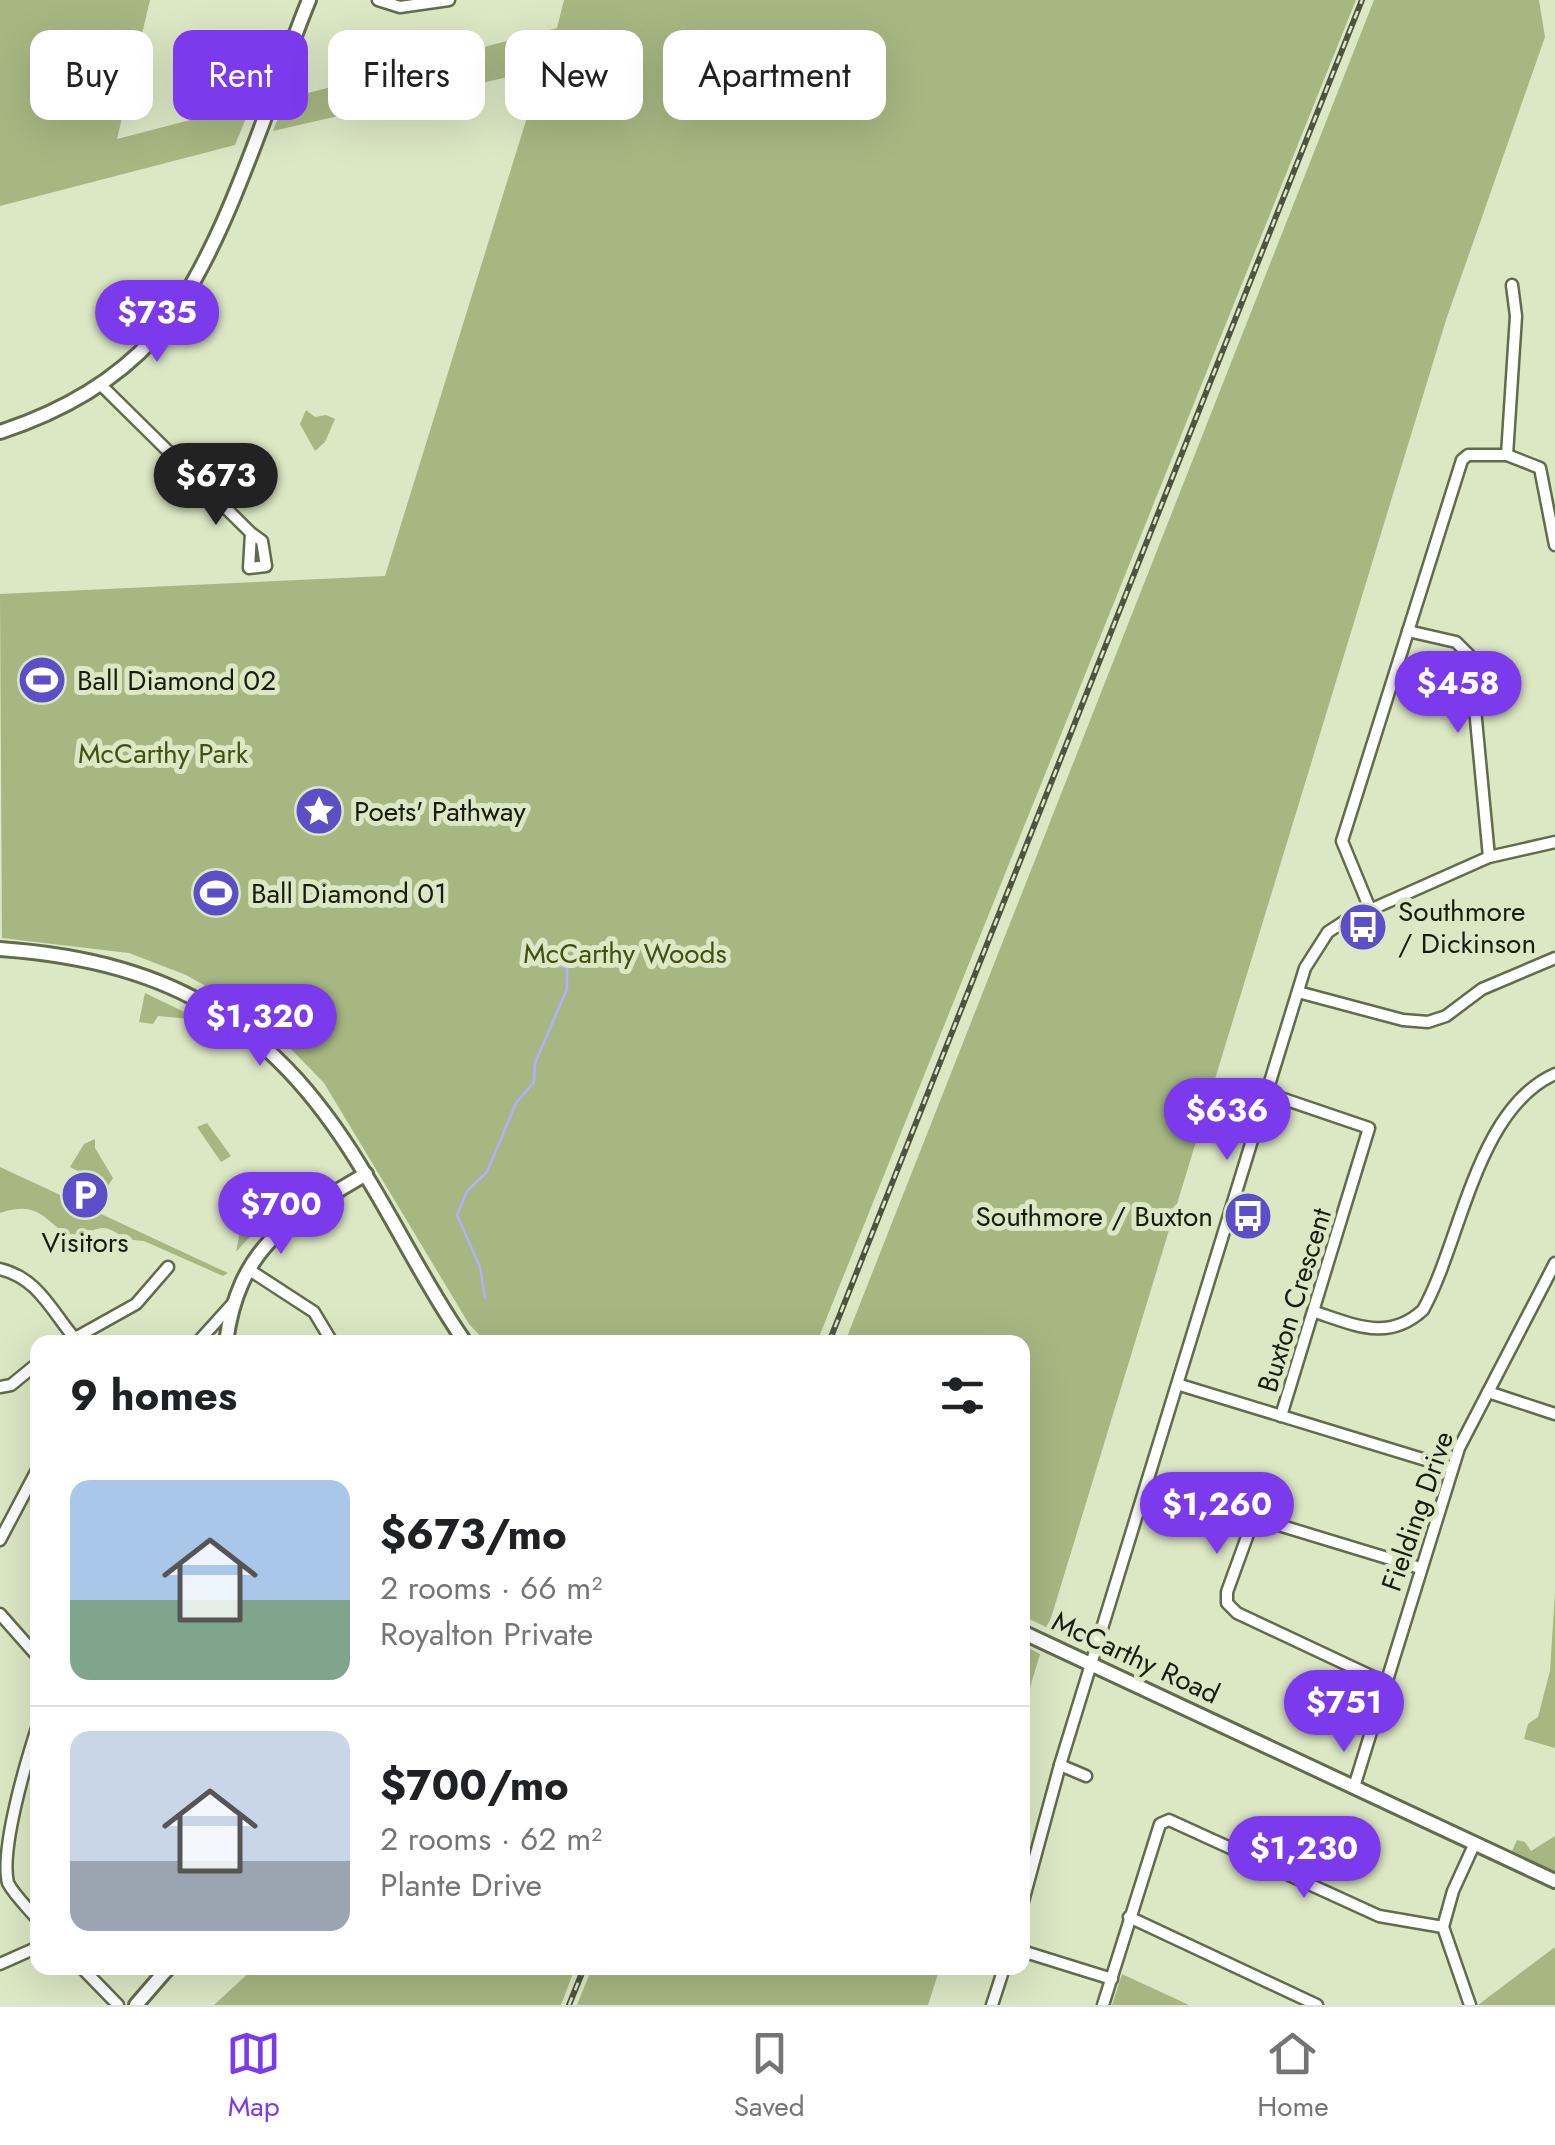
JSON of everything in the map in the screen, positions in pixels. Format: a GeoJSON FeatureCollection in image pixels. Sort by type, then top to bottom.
{"type":"FeatureCollection","features":[{"type":"Feature","properties":{"kind":"street"},"geometry":{"type":"LineString","coordinates":[[297,30],[309,0]]}},
{"type":"Feature","properties":{"kind":"street"},"geometry":{"type":"LineString","coordinates":[[378,0],[400,7],[449,0]]}},
{"type":"Feature","properties":{"kind":"street"},"geometry":{"type":"LineString","coordinates":[[0,432],[46,416],[100,384],[146,346],[178,308],[224,215],[261,120]]}},
{"type":"Feature","properties":{"kind":"street"},"geometry":{"type":"LineString","coordinates":[[1507,455],[1516,316],[1512,285]]}},
{"type":"Feature","properties":{"kind":"street"},"geometry":{"type":"LineString","coordinates":[[100,384],[251,533]]}},
{"type":"Feature","properties":{"kind":"street"},"geometry":{"type":"LineString","coordinates":[[1370,909],[1342,841],[1462,460],[1468,455],[1507,455],[1530,461],[1545,477],[1555,545]]}},
{"type":"Feature","properties":{"kind":"street"},"geometry":{"type":"LineString","coordinates":[[1408,630],[1456,642],[1470,656],[1489,857]]}},
{"type":"Feature","properties":{"kind":"street"},"geometry":{"type":"LineString","coordinates":[[1030,1877],[1060,1766],[1180,1386],[1305,968],[1328,932],[1370,909],[1489,857],[1555,842]]}},
{"type":"Feature","properties":{"kind":"street"},"geometry":{"type":"LineString","coordinates":[[0,949],[64,955],[144,974],[217,1010],[270,1050],[304,1085],[366,1174],[461,1335]]}},
{"type":"Feature","properties":{"kind":"street"},"geometry":{"type":"LineString","coordinates":[[1298,992],[1403,1020],[1428,1022],[1446,1016],[1482,989],[1555,958]]}},
{"type":"Feature","properties":{"kind":"street"},"geometry":{"type":"LineString","coordinates":[[1315,1312],[1368,1330],[1389,1330],[1408,1324],[1423,1310],[1488,1143],[1538,1082],[1555,1074]]}},
{"type":"Feature","properties":{"kind":"street","name":"Buxton Crescent"},"geometry":{"type":"LineString","coordinates":[[1268,1094],[1369,1128],[1281,1416]]}},
{"type":"Feature","properties":{"kind":"street"},"geometry":{"type":"LineString","coordinates":[[227,1335],[234,1301],[248,1269],[285,1222],[366,1174]]}},
{"type":"Feature","properties":{"kind":"street","name":"Fielding Drive"},"geometry":{"type":"LineString","coordinates":[[1354,1787],[1452,1468],[1555,1263]]}},
{"type":"Feature","properties":{"kind":"street"},"geometry":{"type":"LineString","coordinates":[[85,1335],[136,1304],[168,1266]]}},
{"type":"Feature","properties":{"kind":"street"},"geometry":{"type":"LineString","coordinates":[[0,1269],[19,1275],[49,1301],[70,1335]]}},
{"type":"Feature","properties":{"kind":"street"},"geometry":{"type":"LineString","coordinates":[[248,1269],[314,1312],[328,1335]]}},
{"type":"Feature","properties":{"kind":"street"},"geometry":{"type":"LineString","coordinates":[[204,1335],[234,1301]]}},
{"type":"Feature","properties":{"kind":"street"},"geometry":{"type":"LineString","coordinates":[[0,1387],[11,1385],[30,1370]]}},
{"type":"Feature","properties":{"kind":"street"},"geometry":{"type":"LineString","coordinates":[[1180,1386],[1452,1468]]}},
{"type":"Feature","properties":{"kind":"street"},"geometry":{"type":"LineString","coordinates":[[1488,1392],[1555,1414]]}},
{"type":"Feature","properties":{"kind":"street"},"geometry":{"type":"LineString","coordinates":[[0,1540],[30,1483]]}},
{"type":"Feature","properties":{"kind":"street"},"geometry":{"type":"LineString","coordinates":[[1386,1683],[1236,1614],[1227,1603],[1228,1592],[1252,1523],[1272,1523],[1420,1568]]}},
{"type":"Feature","properties":{"kind":"street"},"geometry":{"type":"LineString","coordinates":[[0,1614],[30,1648]]}},
{"type":"Feature","properties":{"kind":"street","name":"McCarthy Road"},"geometry":{"type":"LineString","coordinates":[[1030,1636],[1555,1881]]}},
{"type":"Feature","properties":{"kind":"street"},"geometry":{"type":"LineString","coordinates":[[30,1752],[3,1842],[2,1865],[8,1883],[30,1910]]}},
{"type":"Feature","properties":{"kind":"street"},"geometry":{"type":"LineString","coordinates":[[1060,1766],[1086,1776]]}},
{"type":"Feature","properties":{"kind":"street"},"geometry":{"type":"LineString","coordinates":[[1103,2005],[1160,1824],[1169,1820],[1378,1916],[1443,1928]]}},
{"type":"Feature","properties":{"kind":"street"},"geometry":{"type":"LineString","coordinates":[[1470,2005],[1443,1928],[1453,1891],[1474,1845]]}},
{"type":"Feature","properties":{"kind":"street"},"geometry":{"type":"LineString","coordinates":[[1129,1918],[1317,2005]]}},
{"type":"Feature","properties":{"kind":"street"},"geometry":{"type":"LineString","coordinates":[[0,1964],[30,1951]]}},
{"type":"Feature","properties":{"kind":"street"},"geometry":{"type":"LineString","coordinates":[[1030,1953],[1112,1978]]}},
{"type":"Feature","properties":{"kind":"street"},"geometry":{"type":"LineString","coordinates":[[89,1975],[118,2005]]}},
{"type":"Feature","properties":{"kind":"street"},"geometry":{"type":"LineString","coordinates":[[136,2005],[162,1975]]}},
{"type":"Feature","properties":{"kind":"street"},"geometry":{"type":"LineString","coordinates":[[992,2005],[1002,1975]]}},
{"type":"Feature","properties":{"kind":"green space"},"geometry":{"type":"Polygon","coordinates":[[[0,0],[150,0],[143,30],[30,30],[30,120],[122,120],[117,139],[190,120],[245,120],[235,145],[0,206],[0,0]]]}},
{"type":"Feature","properties":{"kind":"green space"},"geometry":{"type":"Polygon","coordinates":[[[564,0],[1356,0],[820,1335],[479,1335],[469,1324],[324,1083],[259,1016],[186,975],[129,953],[2,938],[0,594],[385,576],[526,120],[643,120],[643,30],[549,30],[557,28],[564,0]]]}},
{"type":"Feature","properties":{"kind":"green space"},"geometry":{"type":"Polygon","coordinates":[[[1374,0],[1539,0],[1545,37],[1446,320],[1048,1628],[1030,1619],[1030,1335],[848,1335],[1374,0]]]}},
{"type":"Feature","properties":{"kind":"green space"},"geometry":{"type":"Polygon","coordinates":[[[505,42],[505,78],[485,82],[485,47],[505,42]]]}},
{"type":"Feature","properties":{"kind":"green space"},"geometry":{"type":"Polygon","coordinates":[[[328,88],[328,118],[273,131],[277,120],[308,120],[308,93],[328,88]]]}},
{"type":"Feature","properties":{"kind":"green space"},"geometry":{"type":"Polygon","coordinates":[[[306,410],[315,417],[326,415],[335,419],[325,442],[315,451],[300,424],[306,410]]]}},
{"type":"Feature","properties":{"kind":"green space"},"geometry":{"type":"Polygon","coordinates":[[[145,993],[201,1020],[158,1016],[153,1024],[139,1022],[145,993]]]}},
{"type":"Feature","properties":{"kind":"green space"},"geometry":{"type":"Polygon","coordinates":[[[207,1123],[231,1156],[221,1162],[197,1127],[207,1123]]]}},
{"type":"Feature","properties":{"kind":"green space"},"geometry":{"type":"Polygon","coordinates":[[[95,1139],[95,1148],[113,1178],[108,1186],[70,1167],[84,1144],[95,1139]]]}},
{"type":"Feature","properties":{"kind":"green space"},"geometry":{"type":"Polygon","coordinates":[[[0,1167],[228,1273],[223,1276],[105,1228],[76,1241],[34,1211],[14,1209],[0,1213],[0,1167]]]}},
{"type":"Feature","properties":{"kind":"green space"},"geometry":{"type":"Polygon","coordinates":[[[254,1179],[274,1210],[236,1252],[245,1205],[243,1193],[254,1179]]]}},
{"type":"Feature","properties":{"kind":"green space"},"geometry":{"type":"Polygon","coordinates":[[[1555,1592],[1555,1748],[1524,1739],[1528,1724],[1538,1717],[1550,1671],[1555,1592]]]}},
{"type":"Feature","properties":{"kind":"green space"},"geometry":{"type":"Polygon","coordinates":[[[1030,1649],[1040,1654],[1030,1688],[1030,1649]]]}},
{"type":"Feature","properties":{"kind":"green space"},"geometry":{"type":"Polygon","coordinates":[[[1555,1836],[1555,1871],[1512,1851],[1517,1840],[1525,1842],[1531,1851],[1555,1836]]]}},
{"type":"Feature","properties":{"kind":"green space"},"geometry":{"type":"Polygon","coordinates":[[[1555,1947],[1555,2005],[1478,2005],[1555,1947]]]}},
{"type":"Feature","properties":{"kind":"green space"},"geometry":{"type":"Polygon","coordinates":[[[1122,1974],[1189,2005],[1112,2005],[1122,1974]]]}},
{"type":"Feature","properties":{"kind":"green space"},"geometry":{"type":"Polygon","coordinates":[[[246,1975],[572,1975],[561,2005],[214,2005],[246,1975]]]}},
{"type":"Feature","properties":{"kind":"green space"},"geometry":{"type":"Polygon","coordinates":[[[589,1975],[938,1975],[928,2005],[577,2005],[589,1975]]]}},
{"type":"Feature","properties":{"kind":"waterway"},"geometry":{"type":"LineString","coordinates":[[485,1298],[480,1267],[457,1215],[467,1191],[487,1172],[516,1103],[534,1082],[535,1063],[567,989],[567,960],[556,956],[559,966],[568,968]]}},
{"type":"Feature","properties":{"kind":"railway"},"geometry":{"type":"LineString","coordinates":[[832,1335],[1362,0]]}},
{"type":"Feature","properties":{"kind":"railway"},"geometry":{"type":"LineString","coordinates":[[569,2005],[581,1975]]}},
{"type":"Feature","properties":{"kind":"place","name":"Ball Diamond 02"},"geometry":{"type":"Point","coordinates":[42,680]}},
{"type":"Feature","properties":{"kind":"place","name":"Poets' Pathway"},"geometry":{"type":"Point","coordinates":[319,811]}},
{"type":"Feature","properties":{"kind":"place","name":"Ball Diamond 01"},"geometry":{"type":"Point","coordinates":[216,893]}},
{"type":"Feature","properties":{"kind":"place","name":"Southmore / Dickinson"},"geometry":{"type":"Point","coordinates":[1363,927]}},
{"type":"Feature","properties":{"kind":"place","name":"Visitors"},"geometry":{"type":"Point","coordinates":[85,1195]}},
{"type":"Feature","properties":{"kind":"place","name":"Southmore / Buxton"},"geometry":{"type":"Point","coordinates":[1248,1216]}},
{"type":"Feature","properties":{"kind":"park label","name":"McCarthy Park"},"geometry":{"type":"Point","coordinates":[163,753]}},
{"type":"Feature","properties":{"kind":"park label","name":"McCarthy Woods"},"geometry":{"type":"Point","coordinates":[625,953]}}]}
